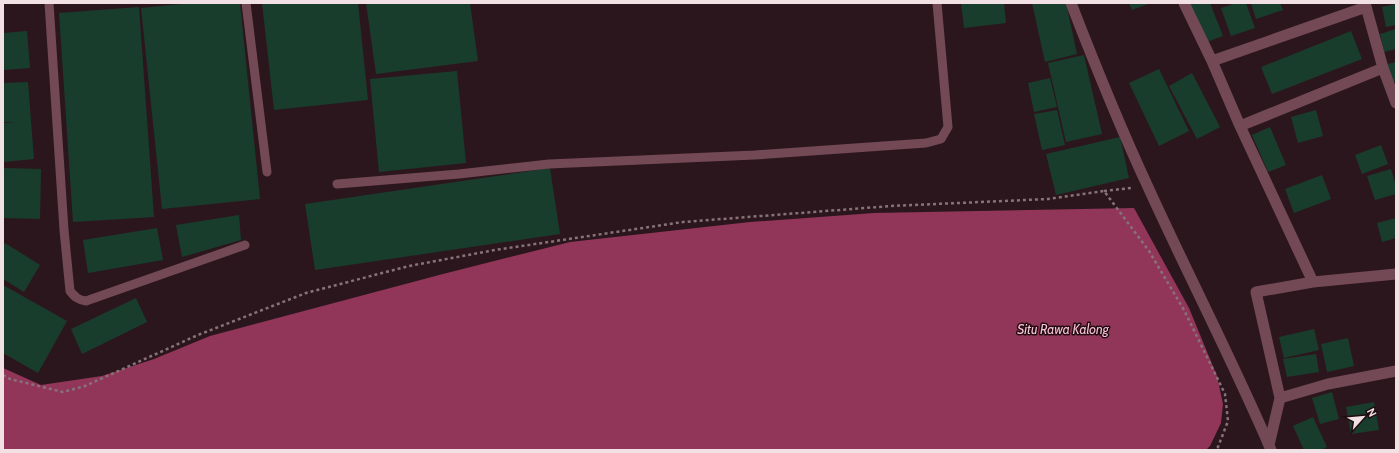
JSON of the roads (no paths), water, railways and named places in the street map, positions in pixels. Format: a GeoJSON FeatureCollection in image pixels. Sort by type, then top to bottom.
{"type":"FeatureCollection","features":[{"type":"Feature","properties":{"kind":"street"},"geometry":{"type":"LineString","coordinates":[[1071,3],[1147,186],[1252,405],[1270,447]]}},
{"type":"Feature","properties":{"kind":"street"},"geometry":{"type":"LineString","coordinates":[[1184,3],[1313,282]]}},
{"type":"Feature","properties":{"kind":"street"},"geometry":{"type":"LineString","coordinates":[[1212,62],[1366,5],[1383,68],[1396,103]]}},
{"type":"Feature","properties":{"kind":"street"},"geometry":{"type":"LineString","coordinates":[[1240,126],[1383,68]]}},
{"type":"Feature","properties":{"kind":"street"},"geometry":{"type":"LineString","coordinates":[[1270,447],[1280,398],[1256,292],[1313,282],[1396,274]]}},
{"type":"Feature","properties":{"kind":"street"},"geometry":{"type":"LineString","coordinates":[[1280,398],[1328,384],[1396,371]]}},
{"type":"Feature","properties":{"kind":"lane"},"geometry":{"type":"LineString","coordinates":[[49,3],[64,230],[70,291],[74,297],[86,301],[245,245]]}},
{"type":"Feature","properties":{"kind":"lane"},"geometry":{"type":"LineString","coordinates":[[246,3],[267,172]]}},
{"type":"Feature","properties":{"kind":"lane"},"geometry":{"type":"LineString","coordinates":[[337,184],[459,174],[549,164],[755,155],[926,143],[941,139],[948,127],[937,3]]}},
{"type":"Feature","properties":{"kind":"water","name":"Situ Rawa Kalong"},"geometry":{"type":"Polygon","coordinates":[[[1134,208],[1189,308],[1217,376],[1223,404],[1221,423],[1210,446],[1206,450],[3,450],[3,368],[41,385],[102,376],[154,359],[210,336],[570,242],[750,222],[874,213],[1134,208]]]}}]}
